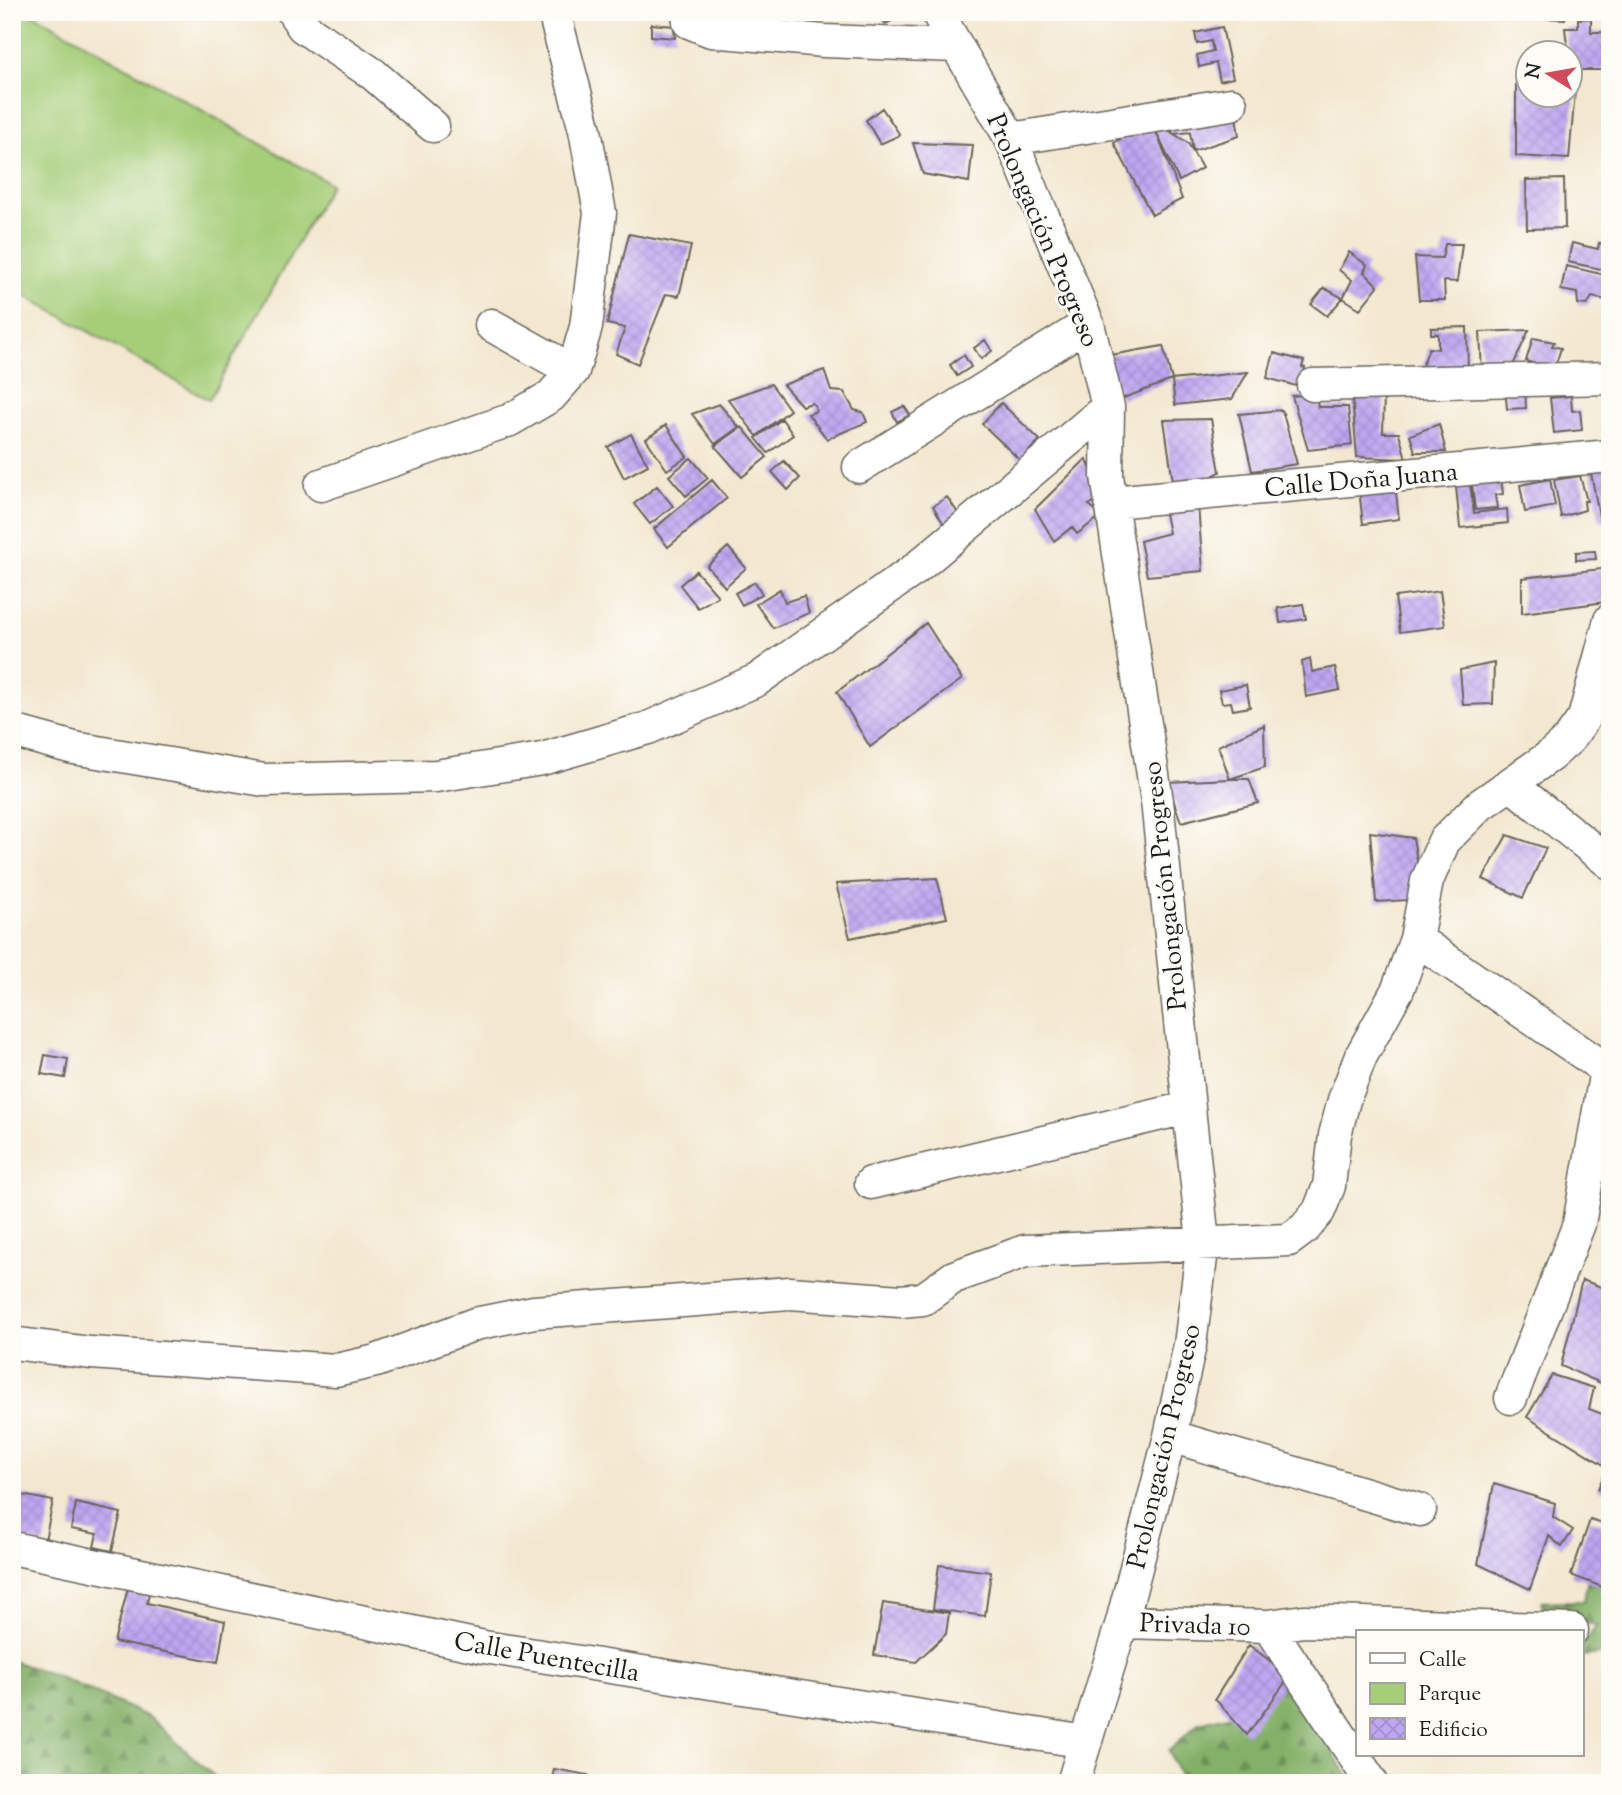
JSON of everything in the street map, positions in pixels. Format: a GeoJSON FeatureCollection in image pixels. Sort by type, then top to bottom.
{"type":"FeatureCollection","features":[{"type":"Feature","properties":{"kind":"street"},"geometry":{"type":"LineString","coordinates":[[293,12],[303,27],[373,74],[433,126]]}},
{"type":"Feature","properties":{"kind":"street"},"geometry":{"type":"LineString","coordinates":[[321,485],[510,421],[551,396],[573,372],[586,327],[600,213],[584,130],[554,12]]}},
{"type":"Feature","properties":{"kind":"street"},"geometry":{"type":"LineString","coordinates":[[688,12],[689,22],[711,31],[824,41],[957,46]]}},
{"type":"Feature","properties":{"kind":"street","name":"Prolongación Progreso"},"geometry":{"type":"LineString","coordinates":[[937,12],[1011,139],[1088,324],[1108,407],[1107,476],[1157,801],[1203,1242],[1190,1345],[1170,1436],[1122,1622],[1073,1783]]}},
{"type":"Feature","properties":{"kind":"street"},"geometry":{"type":"LineString","coordinates":[[1011,139],[1231,104]]}},
{"type":"Feature","properties":{"kind":"street"},"geometry":{"type":"LineString","coordinates":[[859,467],[1088,324]]}},
{"type":"Feature","properties":{"kind":"street"},"geometry":{"type":"LineString","coordinates":[[491,325],[573,372]]}},
{"type":"Feature","properties":{"kind":"street"},"geometry":{"type":"LineString","coordinates":[[1313,385],[1610,378]]}},
{"type":"Feature","properties":{"kind":"street"},"geometry":{"type":"LineString","coordinates":[[12,732],[74,748],[264,780],[436,776],[542,759],[635,732],[757,680],[914,570],[1108,407]]}},
{"type":"Feature","properties":{"kind":"street","name":"Calle Doña Juana"},"geometry":{"type":"LineString","coordinates":[[1112,502],[1610,456]]}},
{"type":"Feature","properties":{"kind":"street"},"geometry":{"type":"LineString","coordinates":[[12,1343],[91,1353],[336,1370],[376,1361],[475,1324],[534,1312],[790,1293],[901,1301],[923,1298],[954,1277],[1025,1251],[1289,1240],[1305,1228],[1319,1211],[1329,1186],[1335,1135],[1344,1100],[1361,1056],[1398,989],[1416,939],[1427,881],[1444,841],[1480,805],[1550,756],[1569,739],[1584,718],[1610,620]]}},
{"type":"Feature","properties":{"kind":"street"},"geometry":{"type":"LineString","coordinates":[[1510,784],[1610,863]]}},
{"type":"Feature","properties":{"kind":"street"},"geometry":{"type":"LineString","coordinates":[[1416,939],[1608,1071],[1579,1224],[1511,1398]]}},
{"type":"Feature","properties":{"kind":"street"},"geometry":{"type":"LineString","coordinates":[[871,1183],[1187,1108]]}},
{"type":"Feature","properties":{"kind":"street"},"geometry":{"type":"LineString","coordinates":[[1170,1436],[1420,1510]]}},
{"type":"Feature","properties":{"kind":"street","name":"Calle Puentecilla"},"geometry":{"type":"LineString","coordinates":[[12,1548],[484,1647],[1086,1741]]}},
{"type":"Feature","properties":{"kind":"street","name":"Privada 10"},"geometry":{"type":"LineString","coordinates":[[1122,1622],[1268,1626],[1304,1621],[1572,1630]]}},
{"type":"Feature","properties":{"kind":"street","name":"Privada 10"},"geometry":{"type":"LineString","coordinates":[[1268,1626],[1372,1783]]}},
{"type":"Feature","properties":{"kind":"green space"},"geometry":{"type":"Polygon","coordinates":[[[12,12],[30,12],[331,184],[209,400],[12,288],[12,12]]]}},
{"type":"Feature","properties":{"kind":"green space"},"geometry":{"type":"Polygon","coordinates":[[[1610,1555],[1610,1653],[1584,1656],[1584,1642],[1597,1626],[1571,1618],[1550,1626],[1541,1602],[1584,1601],[1589,1573],[1610,1555]]]}},
{"type":"Feature","properties":{"kind":"green space"},"geometry":{"type":"Polygon","coordinates":[[[12,1661],[57,1676],[149,1717],[216,1778],[233,1783],[12,1783],[12,1661]]]}},
{"type":"Feature","properties":{"kind":"green space"},"geometry":{"type":"Polygon","coordinates":[[[1298,1673],[1332,1717],[1334,1755],[1353,1783],[1183,1783],[1169,1751],[1199,1723],[1248,1711],[1298,1673]]]}},
{"type":"Feature","properties":{"kind":"green space"},"geometry":{"type":"Polygon","coordinates":[[[1164,1778],[1183,1783],[1149,1783],[1164,1778]]]}},
{"type":"Feature","properties":{"kind":"building"},"geometry":{"type":"Polygon","coordinates":[[[881,12],[900,12],[902,16],[885,24],[881,12]]]}},
{"type":"Feature","properties":{"kind":"building"},"geometry":{"type":"Polygon","coordinates":[[[1520,12],[1565,12],[1565,19],[1520,17],[1520,12]]]}},
{"type":"Feature","properties":{"kind":"building"},"geometry":{"type":"Polygon","coordinates":[[[1591,18],[1591,32],[1610,32],[1610,70],[1584,70],[1584,38],[1566,38],[1565,28],[1578,28],[1578,19],[1591,18]]]}},
{"type":"Feature","properties":{"kind":"building"},"geometry":{"type":"Polygon","coordinates":[[[651,24],[674,26],[675,38],[651,36],[651,24]]]}},
{"type":"Feature","properties":{"kind":"building"},"geometry":{"type":"Polygon","coordinates":[[[1222,27],[1233,78],[1220,81],[1216,63],[1199,67],[1197,55],[1213,51],[1211,41],[1197,44],[1195,33],[1222,27]]]}},
{"type":"Feature","properties":{"kind":"building"},"geometry":{"type":"Polygon","coordinates":[[[882,108],[900,135],[880,144],[866,120],[882,108]]]}},
{"type":"Feature","properties":{"kind":"building"},"geometry":{"type":"Polygon","coordinates":[[[1516,108],[1574,108],[1569,159],[1516,156],[1516,108]]]}},
{"type":"Feature","properties":{"kind":"building"},"geometry":{"type":"Polygon","coordinates":[[[1235,109],[1239,136],[1193,151],[1190,132],[1174,134],[1188,143],[1202,168],[1179,181],[1155,129],[1182,199],[1152,215],[1114,143],[1151,119],[1173,133],[1165,119],[1235,109]]]}},
{"type":"Feature","properties":{"kind":"building"},"geometry":{"type":"Polygon","coordinates":[[[913,143],[973,145],[969,182],[923,174],[913,143]]]}},
{"type":"Feature","properties":{"kind":"building"},"geometry":{"type":"Polygon","coordinates":[[[1564,179],[1565,228],[1527,229],[1526,180],[1564,179]]]}},
{"type":"Feature","properties":{"kind":"building"},"geometry":{"type":"Polygon","coordinates":[[[629,234],[691,246],[679,296],[666,294],[638,364],[616,354],[625,328],[607,324],[629,234]]]}},
{"type":"Feature","properties":{"kind":"building"},"geometry":{"type":"Polygon","coordinates":[[[1572,243],[1598,249],[1599,243],[1610,245],[1610,271],[1568,262],[1572,243]]]}},
{"type":"Feature","properties":{"kind":"building"},"geometry":{"type":"Polygon","coordinates":[[[1445,244],[1462,244],[1457,282],[1444,281],[1445,300],[1419,300],[1415,257],[1442,258],[1445,244]]]}},
{"type":"Feature","properties":{"kind":"building"},"geometry":{"type":"Polygon","coordinates":[[[1349,252],[1367,265],[1364,272],[1378,286],[1360,309],[1343,298],[1352,280],[1339,270],[1349,252]]]}},
{"type":"Feature","properties":{"kind":"building"},"geometry":{"type":"Polygon","coordinates":[[[1566,266],[1610,276],[1610,301],[1592,297],[1587,305],[1578,304],[1577,293],[1561,290],[1566,266]]]}},
{"type":"Feature","properties":{"kind":"building"},"geometry":{"type":"Polygon","coordinates":[[[1324,288],[1343,298],[1327,316],[1311,304],[1324,288]]]}},
{"type":"Feature","properties":{"kind":"building"},"geometry":{"type":"Polygon","coordinates":[[[1467,327],[1468,373],[1419,374],[1429,348],[1438,349],[1438,334],[1431,334],[1431,328],[1467,327]]]}},
{"type":"Feature","properties":{"kind":"building"},"geometry":{"type":"Polygon","coordinates":[[[1529,330],[1511,370],[1482,372],[1480,332],[1529,330]]]}},
{"type":"Feature","properties":{"kind":"building"},"geometry":{"type":"Polygon","coordinates":[[[1533,338],[1554,342],[1552,346],[1561,348],[1554,370],[1526,361],[1533,338]]]}},
{"type":"Feature","properties":{"kind":"building"},"geometry":{"type":"Polygon","coordinates":[[[985,340],[992,351],[981,359],[974,348],[985,340]]]}},
{"type":"Feature","properties":{"kind":"building"},"geometry":{"type":"Polygon","coordinates":[[[1163,346],[1172,380],[1121,399],[1105,356],[1163,346]]]}},
{"type":"Feature","properties":{"kind":"building"},"geometry":{"type":"Polygon","coordinates":[[[1274,353],[1304,361],[1300,387],[1267,378],[1274,353]]]}},
{"type":"Feature","properties":{"kind":"building"},"geometry":{"type":"Polygon","coordinates":[[[964,355],[971,367],[957,376],[950,365],[964,355]]]}},
{"type":"Feature","properties":{"kind":"building"},"geometry":{"type":"Polygon","coordinates":[[[824,370],[831,391],[844,392],[854,410],[863,412],[867,422],[827,439],[808,414],[816,411],[815,406],[812,403],[802,406],[783,385],[824,370]]]}},
{"type":"Feature","properties":{"kind":"building"},"geometry":{"type":"Polygon","coordinates":[[[1248,372],[1232,399],[1175,405],[1172,380],[1248,372]]]}},
{"type":"Feature","properties":{"kind":"building"},"geometry":{"type":"Polygon","coordinates":[[[771,384],[790,410],[757,436],[728,399],[771,384]]]}},
{"type":"Feature","properties":{"kind":"building"},"geometry":{"type":"Polygon","coordinates":[[[1525,385],[1526,408],[1507,409],[1505,386],[1525,385]]]}},
{"type":"Feature","properties":{"kind":"building"},"geometry":{"type":"Polygon","coordinates":[[[1316,394],[1318,407],[1348,407],[1352,445],[1308,450],[1292,396],[1316,394]]]}},
{"type":"Feature","properties":{"kind":"building"},"geometry":{"type":"Polygon","coordinates":[[[1384,394],[1383,433],[1399,433],[1406,459],[1357,457],[1352,397],[1384,394]]]}},
{"type":"Feature","properties":{"kind":"building"},"geometry":{"type":"Polygon","coordinates":[[[1571,396],[1572,411],[1580,410],[1582,430],[1554,433],[1550,398],[1571,396]]]}},
{"type":"Feature","properties":{"kind":"building"},"geometry":{"type":"Polygon","coordinates":[[[1001,403],[1040,440],[1020,460],[982,424],[1001,403]]]}},
{"type":"Feature","properties":{"kind":"building"},"geometry":{"type":"Polygon","coordinates":[[[719,404],[739,427],[715,444],[692,414],[719,404]]]}},
{"type":"Feature","properties":{"kind":"building"},"geometry":{"type":"Polygon","coordinates":[[[904,406],[910,415],[897,422],[892,412],[904,406]]]}},
{"type":"Feature","properties":{"kind":"building"},"geometry":{"type":"Polygon","coordinates":[[[1282,410],[1297,464],[1252,471],[1239,414],[1282,410]]]}},
{"type":"Feature","properties":{"kind":"building"},"geometry":{"type":"Polygon","coordinates":[[[782,419],[793,435],[768,453],[756,438],[782,419]]]}},
{"type":"Feature","properties":{"kind":"building"},"geometry":{"type":"Polygon","coordinates":[[[1211,419],[1220,472],[1175,496],[1164,420],[1211,419]]]}},
{"type":"Feature","properties":{"kind":"building"},"geometry":{"type":"Polygon","coordinates":[[[1439,424],[1446,452],[1415,452],[1410,435],[1439,424]]]}},
{"type":"Feature","properties":{"kind":"building"},"geometry":{"type":"Polygon","coordinates":[[[666,425],[687,457],[667,470],[646,439],[666,425]]]}},
{"type":"Feature","properties":{"kind":"building"},"geometry":{"type":"Polygon","coordinates":[[[742,427],[767,457],[742,477],[715,446],[742,427]]]}},
{"type":"Feature","properties":{"kind":"building"},"geometry":{"type":"Polygon","coordinates":[[[631,434],[648,465],[624,478],[608,447],[631,434]]]}},
{"type":"Feature","properties":{"kind":"building"},"geometry":{"type":"Polygon","coordinates":[[[691,458],[708,478],[686,496],[669,476],[691,458]]]}},
{"type":"Feature","properties":{"kind":"building"},"geometry":{"type":"Polygon","coordinates":[[[1086,459],[1104,495],[1089,505],[1102,515],[1077,534],[1072,527],[1054,541],[1035,509],[1086,459]]]}},
{"type":"Feature","properties":{"kind":"building"},"geometry":{"type":"Polygon","coordinates":[[[784,461],[800,478],[788,490],[772,472],[784,461]]]}},
{"type":"Feature","properties":{"kind":"building"},"geometry":{"type":"Polygon","coordinates":[[[1610,466],[1610,520],[1600,521],[1590,468],[1610,466]]]}},
{"type":"Feature","properties":{"kind":"building"},"geometry":{"type":"Polygon","coordinates":[[[1471,476],[1501,479],[1503,494],[1495,495],[1497,508],[1475,510],[1471,476]]]}},
{"type":"Feature","properties":{"kind":"building"},"geometry":{"type":"Polygon","coordinates":[[[1580,476],[1587,501],[1584,501],[1585,510],[1561,517],[1554,480],[1580,476]]]}},
{"type":"Feature","properties":{"kind":"building"},"geometry":{"type":"Polygon","coordinates":[[[1550,479],[1555,506],[1525,512],[1520,485],[1550,479]]]}},
{"type":"Feature","properties":{"kind":"building"},"geometry":{"type":"Polygon","coordinates":[[[712,480],[727,498],[668,547],[654,529],[712,480]]]}},
{"type":"Feature","properties":{"kind":"building"},"geometry":{"type":"Polygon","coordinates":[[[1395,484],[1399,519],[1363,524],[1359,489],[1395,484]]]}},
{"type":"Feature","properties":{"kind":"building"},"geometry":{"type":"Polygon","coordinates":[[[1470,484],[1474,513],[1507,509],[1508,523],[1460,528],[1456,486],[1470,484]]]}},
{"type":"Feature","properties":{"kind":"building"},"geometry":{"type":"Polygon","coordinates":[[[657,486],[673,506],[650,524],[634,504],[657,486]]]}},
{"type":"Feature","properties":{"kind":"building"},"geometry":{"type":"Polygon","coordinates":[[[947,497],[962,519],[947,529],[933,506],[947,497]]]}},
{"type":"Feature","properties":{"kind":"building"},"geometry":{"type":"Polygon","coordinates":[[[1198,505],[1203,571],[1147,576],[1140,541],[1169,533],[1164,509],[1198,505]]]}},
{"type":"Feature","properties":{"kind":"building"},"geometry":{"type":"Polygon","coordinates":[[[728,547],[746,568],[725,587],[707,566],[728,547]]]}},
{"type":"Feature","properties":{"kind":"building"},"geometry":{"type":"Polygon","coordinates":[[[1595,551],[1596,559],[1576,560],[1576,552],[1595,551]]]}},
{"type":"Feature","properties":{"kind":"building"},"geometry":{"type":"Polygon","coordinates":[[[1610,568],[1610,589],[1605,602],[1522,613],[1522,578],[1610,568]]]}},
{"type":"Feature","properties":{"kind":"building"},"geometry":{"type":"Polygon","coordinates":[[[696,571],[718,596],[698,608],[680,585],[696,571]]]}},
{"type":"Feature","properties":{"kind":"building"},"geometry":{"type":"Polygon","coordinates":[[[755,582],[762,594],[742,605],[735,593],[755,582]]]}},
{"type":"Feature","properties":{"kind":"building"},"geometry":{"type":"Polygon","coordinates":[[[780,589],[785,602],[804,596],[809,613],[773,628],[756,604],[780,589]]]}},
{"type":"Feature","properties":{"kind":"building"},"geometry":{"type":"Polygon","coordinates":[[[1440,591],[1445,626],[1400,632],[1395,597],[1440,591]]]}},
{"type":"Feature","properties":{"kind":"building"},"geometry":{"type":"Polygon","coordinates":[[[1303,604],[1306,619],[1280,623],[1278,608],[1303,604]]]}},
{"type":"Feature","properties":{"kind":"building"},"geometry":{"type":"Polygon","coordinates":[[[926,623],[962,679],[870,747],[837,692],[926,623]]]}},
{"type":"Feature","properties":{"kind":"building"},"geometry":{"type":"Polygon","coordinates":[[[1310,659],[1312,672],[1335,667],[1340,690],[1306,697],[1302,662],[1310,659]]]}},
{"type":"Feature","properties":{"kind":"building"},"geometry":{"type":"Polygon","coordinates":[[[1494,663],[1493,704],[1463,705],[1460,670],[1494,663]]]}},
{"type":"Feature","properties":{"kind":"building"},"geometry":{"type":"Polygon","coordinates":[[[1246,685],[1250,707],[1233,710],[1231,702],[1222,703],[1219,690],[1246,685]]]}},
{"type":"Feature","properties":{"kind":"building"},"geometry":{"type":"Polygon","coordinates":[[[1264,725],[1265,767],[1230,779],[1218,746],[1264,725]]]}},
{"type":"Feature","properties":{"kind":"building"},"geometry":{"type":"Polygon","coordinates":[[[1249,779],[1258,803],[1181,822],[1167,782],[1249,779]]]}},
{"type":"Feature","properties":{"kind":"building"},"geometry":{"type":"Polygon","coordinates":[[[1370,832],[1413,838],[1424,899],[1376,902],[1370,832]]]}},
{"type":"Feature","properties":{"kind":"building"},"geometry":{"type":"Polygon","coordinates":[[[1507,835],[1546,848],[1523,898],[1483,879],[1507,835]]]}},
{"type":"Feature","properties":{"kind":"building"},"geometry":{"type":"Polygon","coordinates":[[[937,878],[947,918],[850,938],[836,884],[937,878]]]}},
{"type":"Feature","properties":{"kind":"building"},"geometry":{"type":"Polygon","coordinates":[[[45,1055],[68,1059],[65,1078],[41,1074],[45,1055]]]}},
{"type":"Feature","properties":{"kind":"building"},"geometry":{"type":"Polygon","coordinates":[[[1582,1280],[1610,1290],[1610,1387],[1561,1366],[1582,1280]]]}},
{"type":"Feature","properties":{"kind":"building"},"geometry":{"type":"Polygon","coordinates":[[[1552,1375],[1594,1388],[1589,1409],[1610,1417],[1610,1453],[1604,1465],[1527,1417],[1552,1375]]]}},
{"type":"Feature","properties":{"kind":"building"},"geometry":{"type":"Polygon","coordinates":[[[1610,1461],[1610,1493],[1598,1489],[1610,1461]]]}},
{"type":"Feature","properties":{"kind":"building"},"geometry":{"type":"Polygon","coordinates":[[[1494,1484],[1555,1503],[1553,1517],[1573,1530],[1562,1547],[1549,1536],[1530,1589],[1478,1564],[1494,1484]]]}},
{"type":"Feature","properties":{"kind":"building"},"geometry":{"type":"Polygon","coordinates":[[[22,1495],[53,1501],[44,1545],[12,1536],[22,1495]]]}},
{"type":"Feature","properties":{"kind":"building"},"geometry":{"type":"Polygon","coordinates":[[[76,1503],[121,1513],[112,1551],[94,1547],[97,1534],[71,1529],[76,1503]]]}},
{"type":"Feature","properties":{"kind":"building"},"geometry":{"type":"Polygon","coordinates":[[[1590,1520],[1610,1526],[1610,1590],[1571,1575],[1590,1520]]]}},
{"type":"Feature","properties":{"kind":"building"},"geometry":{"type":"Polygon","coordinates":[[[939,1565],[991,1572],[985,1616],[933,1609],[939,1565]]]}},
{"type":"Feature","properties":{"kind":"building"},"geometry":{"type":"Polygon","coordinates":[[[128,1588],[149,1593],[147,1603],[225,1621],[218,1662],[114,1642],[128,1588]]]}},
{"type":"Feature","properties":{"kind":"building"},"geometry":{"type":"Polygon","coordinates":[[[883,1603],[949,1613],[946,1634],[916,1662],[874,1655],[883,1603]]]}},
{"type":"Feature","properties":{"kind":"building"},"geometry":{"type":"Polygon","coordinates":[[[1249,1645],[1290,1676],[1247,1735],[1215,1699],[1249,1645]]]}},
{"type":"Feature","properties":{"kind":"building"},"geometry":{"type":"Polygon","coordinates":[[[554,1769],[588,1775],[586,1783],[551,1783],[554,1769]]]}}]}
